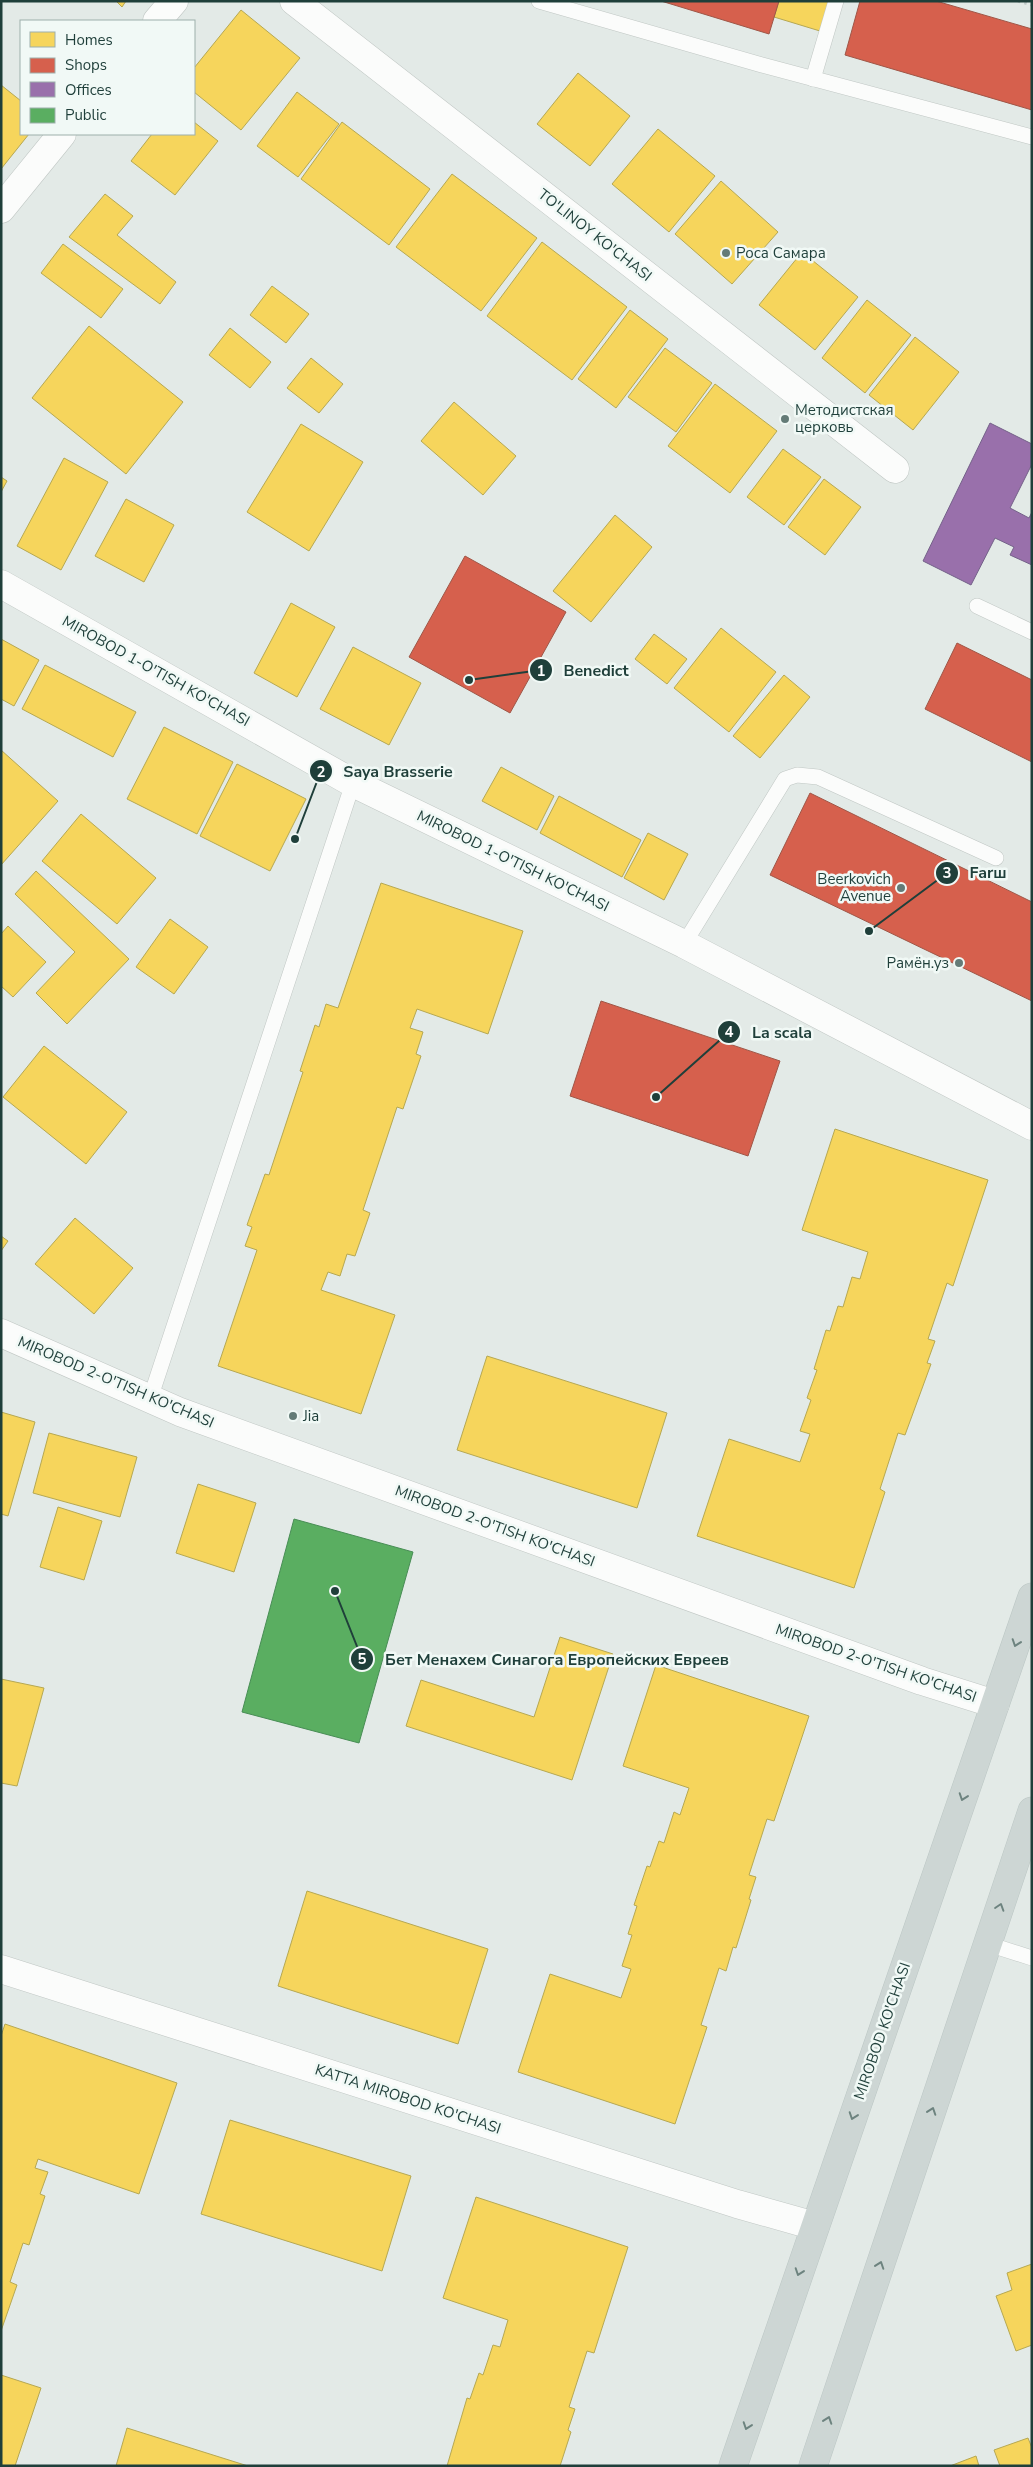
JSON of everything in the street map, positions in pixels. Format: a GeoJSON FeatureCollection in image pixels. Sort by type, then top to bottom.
{"type":"FeatureCollection","features":[{"type":"Feature","properties":{"kind":"main road","name":"MIROBOD KO'CHASI"},"geometry":{"type":"LineString","coordinates":[[733,2466],[1031,1602]]}},
{"type":"Feature","properties":{"kind":"main road"},"geometry":{"type":"LineString","coordinates":[[813,2466],[1032,1811]]}},
{"type":"Feature","properties":{"kind":"street"},"geometry":{"type":"LineString","coordinates":[[158,20],[174,1]]}},
{"type":"Feature","properties":{"kind":"street","name":"TO'LINOY KO'CHASI"},"geometry":{"type":"LineString","coordinates":[[294,1],[895,469]]}},
{"type":"Feature","properties":{"kind":"street"},"geometry":{"type":"LineString","coordinates":[[1,209],[61,135]]}},
{"type":"Feature","properties":{"kind":"street","name":"MIROBOD 1-O'TISH KO'CHASI"},"geometry":{"type":"LineString","coordinates":[[1,584],[353,782],[684,944],[1032,1126]]}},
{"type":"Feature","properties":{"kind":"street","name":"MIROBOD 2-O'TISH KO'CHASI"},"geometry":{"type":"LineString","coordinates":[[1,1333],[180,1412],[922,1681],[995,1704]]}},
{"type":"Feature","properties":{"kind":"street","name":"KATTA MIROBOD KO'CHASI"},"geometry":{"type":"LineString","coordinates":[[1,1969],[728,2201],[815,2226]]}},
{"type":"Feature","properties":{"kind":"lane"},"geometry":{"type":"LineString","coordinates":[[539,1],[1032,137]]}},
{"type":"Feature","properties":{"kind":"lane"},"geometry":{"type":"LineString","coordinates":[[814,78],[836,1]]}},
{"type":"Feature","properties":{"kind":"lane"},"geometry":{"type":"LineString","coordinates":[[977,606],[1032,632]]}},
{"type":"Feature","properties":{"kind":"lane"},"geometry":{"type":"LineString","coordinates":[[684,944],[785,779],[797,775],[818,777],[996,858]]}},
{"type":"Feature","properties":{"kind":"lane"},"geometry":{"type":"LineString","coordinates":[[150,1399],[353,782]]}},
{"type":"Feature","properties":{"kind":"lane"},"geometry":{"type":"LineString","coordinates":[[988,1944],[1032,1958]]}},
{"type":"Feature","properties":{"kind":"path"},"geometry":{"type":"LineString","coordinates":[[1018,1],[1032,5]]}},
{"type":"Feature","properties":{"kind":"building: Homes"},"geometry":{"type":"Polygon","coordinates":[[[116,1],[126,1],[122,7],[116,1]]]}},
{"type":"Feature","properties":{"kind":"building: Homes"},"geometry":{"type":"Polygon","coordinates":[[[779,1],[829,1],[820,31],[774,17],[779,1]]]}},
{"type":"Feature","properties":{"kind":"building: Homes"},"geometry":{"type":"Polygon","coordinates":[[[241,10],[300,58],[241,130],[195,93],[195,67],[241,10]]]}},
{"type":"Feature","properties":{"kind":"building: Homes"},"geometry":{"type":"Polygon","coordinates":[[[578,73],[630,116],[590,166],[537,124],[578,73]]]}},
{"type":"Feature","properties":{"kind":"building: Homes"},"geometry":{"type":"Polygon","coordinates":[[[1,85],[20,100],[20,135],[28,135],[1,169],[1,85]]]}},
{"type":"Feature","properties":{"kind":"building: Homes"},"geometry":{"type":"Polygon","coordinates":[[[297,92],[339,124],[298,177],[257,146],[297,92]]]}},
{"type":"Feature","properties":{"kind":"building: Homes"},"geometry":{"type":"Polygon","coordinates":[[[342,122],[430,189],[389,245],[301,179],[342,122]]]}},
{"type":"Feature","properties":{"kind":"building: Homes"},"geometry":{"type":"Polygon","coordinates":[[[195,123],[218,141],[175,195],[131,161],[151,135],[195,135],[195,123]]]}},
{"type":"Feature","properties":{"kind":"building: Homes"},"geometry":{"type":"Polygon","coordinates":[[[658,129],[715,176],[669,232],[612,184],[658,129]]]}},
{"type":"Feature","properties":{"kind":"building: Homes"},"geometry":{"type":"Polygon","coordinates":[[[452,174],[537,238],[481,311],[396,247],[452,174]]]}},
{"type":"Feature","properties":{"kind":"building: Homes"},"geometry":{"type":"Polygon","coordinates":[[[721,181],[778,232],[732,284],[675,234],[721,181]]]}},
{"type":"Feature","properties":{"kind":"building: Homes"},"geometry":{"type":"Polygon","coordinates":[[[105,194],[133,216],[117,235],[176,282],[160,304],[69,237],[105,194]]]}},
{"type":"Feature","properties":{"kind":"building: Homes"},"geometry":{"type":"Polygon","coordinates":[[[542,242],[627,307],[572,380],[487,316],[542,242]]]}},
{"type":"Feature","properties":{"kind":"building: Homes"},"geometry":{"type":"Polygon","coordinates":[[[63,244],[123,289],[101,318],[41,273],[63,244]]]}},
{"type":"Feature","properties":{"kind":"building: Homes"},"geometry":{"type":"Polygon","coordinates":[[[802,252],[858,297],[815,350],[759,305],[802,252]]]}},
{"type":"Feature","properties":{"kind":"building: Homes"},"geometry":{"type":"Polygon","coordinates":[[[272,286],[309,314],[286,343],[250,315],[272,286]]]}},
{"type":"Feature","properties":{"kind":"building: Homes"},"geometry":{"type":"Polygon","coordinates":[[[867,300],[911,335],[865,393],[822,358],[867,300]]]}},
{"type":"Feature","properties":{"kind":"building: Homes"},"geometry":{"type":"Polygon","coordinates":[[[630,310],[668,339],[616,408],[578,379],[630,310]]]}},
{"type":"Feature","properties":{"kind":"building: Homes"},"geometry":{"type":"Polygon","coordinates":[[[89,326],[183,402],[126,474],[32,398],[89,326]]]}},
{"type":"Feature","properties":{"kind":"building: Homes"},"geometry":{"type":"Polygon","coordinates":[[[230,328],[271,362],[250,388],[209,355],[230,328]]]}},
{"type":"Feature","properties":{"kind":"building: Homes"},"geometry":{"type":"Polygon","coordinates":[[[915,337],[959,372],[913,430],[869,395],[915,337]]]}},
{"type":"Feature","properties":{"kind":"building: Homes"},"geometry":{"type":"Polygon","coordinates":[[[665,348],[712,383],[676,432],[628,397],[665,348]]]}},
{"type":"Feature","properties":{"kind":"building: Homes"},"geometry":{"type":"Polygon","coordinates":[[[311,358],[343,384],[319,413],[287,388],[311,358]]]}},
{"type":"Feature","properties":{"kind":"building: Homes"},"geometry":{"type":"Polygon","coordinates":[[[715,384],[777,431],[730,493],[668,446],[715,384]]]}},
{"type":"Feature","properties":{"kind":"building: Homes"},"geometry":{"type":"Polygon","coordinates":[[[454,402],[516,456],[483,495],[421,441],[454,402]]]}},
{"type":"Feature","properties":{"kind":"building: Homes"},"geometry":{"type":"Polygon","coordinates":[[[301,424],[363,462],[309,551],[247,512],[301,424]]]}},
{"type":"Feature","properties":{"kind":"building: Homes"},"geometry":{"type":"Polygon","coordinates":[[[783,449],[821,477],[784,525],[747,497],[783,449]]]}},
{"type":"Feature","properties":{"kind":"building: Homes"},"geometry":{"type":"Polygon","coordinates":[[[64,458],[108,482],[61,570],[17,546],[64,458]]]}},
{"type":"Feature","properties":{"kind":"building: Homes"},"geometry":{"type":"Polygon","coordinates":[[[1,477],[7,481],[1,492],[1,477]]]}},
{"type":"Feature","properties":{"kind":"building: Homes"},"geometry":{"type":"Polygon","coordinates":[[[824,479],[861,507],[825,555],[788,527],[824,479]]]}},
{"type":"Feature","properties":{"kind":"building: Homes"},"geometry":{"type":"Polygon","coordinates":[[[126,499],[174,525],[144,582],[95,556],[126,499]]]}},
{"type":"Feature","properties":{"kind":"building: Homes"},"geometry":{"type":"Polygon","coordinates":[[[615,515],[652,547],[591,622],[553,591],[615,515]]]}},
{"type":"Feature","properties":{"kind":"building: Homes"},"geometry":{"type":"Polygon","coordinates":[[[291,603],[335,627],[297,697],[254,673],[291,603]]]}},
{"type":"Feature","properties":{"kind":"building: Homes"},"geometry":{"type":"Polygon","coordinates":[[[721,628],[776,672],[729,732],[674,688],[721,628]]]}},
{"type":"Feature","properties":{"kind":"building: Homes"},"geometry":{"type":"Polygon","coordinates":[[[654,634],[687,659],[667,684],[635,659],[654,634]]]}},
{"type":"Feature","properties":{"kind":"building: Homes"},"geometry":{"type":"Polygon","coordinates":[[[1,639],[39,660],[14,706],[1,699],[1,639]]]}},
{"type":"Feature","properties":{"kind":"building: Homes"},"geometry":{"type":"Polygon","coordinates":[[[353,647],[421,683],[389,745],[320,709],[353,647]]]}},
{"type":"Feature","properties":{"kind":"building: Homes"},"geometry":{"type":"Polygon","coordinates":[[[45,665],[136,712],[113,757],[22,709],[45,665]]]}},
{"type":"Feature","properties":{"kind":"building: Homes"},"geometry":{"type":"Polygon","coordinates":[[[784,675],[810,697],[760,758],[733,736],[784,675]]]}},
{"type":"Feature","properties":{"kind":"building: Homes"},"geometry":{"type":"Polygon","coordinates":[[[164,727],[233,762],[197,834],[127,799],[164,727]]]}},
{"type":"Feature","properties":{"kind":"building: Homes"},"geometry":{"type":"Polygon","coordinates":[[[1,750],[58,801],[1,865],[1,750]]]}},
{"type":"Feature","properties":{"kind":"building: Homes"},"geometry":{"type":"Polygon","coordinates":[[[237,764],[306,799],[270,871],[200,836],[237,764]]]}},
{"type":"Feature","properties":{"kind":"building: Homes"},"geometry":{"type":"Polygon","coordinates":[[[501,767],[554,796],[537,830],[482,801],[501,767]]]}},
{"type":"Feature","properties":{"kind":"building: Homes"},"geometry":{"type":"Polygon","coordinates":[[[559,796],[641,840],[622,877],[540,833],[559,796]]]}},
{"type":"Feature","properties":{"kind":"building: Homes"},"geometry":{"type":"Polygon","coordinates":[[[81,814],[156,878],[117,924],[42,861],[81,814]]]}},
{"type":"Feature","properties":{"kind":"building: Homes"},"geometry":{"type":"Polygon","coordinates":[[[648,833],[688,854],[664,900],[624,878],[648,833]]]}},
{"type":"Feature","properties":{"kind":"building: Homes"},"geometry":{"type":"Polygon","coordinates":[[[36,871],[129,959],[67,1024],[36,993],[75,952],[15,894],[36,871]]]}},
{"type":"Feature","properties":{"kind":"building: Homes"},"geometry":{"type":"Polygon","coordinates":[[[381,883],[523,931],[488,1034],[417,1009],[410,1028],[423,1032],[416,1054],[421,1056],[403,1109],[397,1107],[363,1210],[370,1213],[355,1256],[347,1254],[340,1276],[328,1272],[321,1290],[395,1315],[361,1414],[218,1366],[257,1250],[245,1246],[252,1227],[247,1225],[265,1174],[269,1175],[303,1072],[300,1071],[315,1025],[319,1027],[326,1004],[338,1008],[381,883]]]}},
{"type":"Feature","properties":{"kind":"building: Homes"},"geometry":{"type":"Polygon","coordinates":[[[170,919],[208,947],[174,994],[136,967],[170,919]]]}},
{"type":"Feature","properties":{"kind":"building: Homes"},"geometry":{"type":"Polygon","coordinates":[[[8,926],[46,962],[13,997],[1,986],[1,934],[8,926]]]}},
{"type":"Feature","properties":{"kind":"building: Homes"},"geometry":{"type":"Polygon","coordinates":[[[44,1046],[127,1112],[86,1164],[3,1097],[44,1046]]]}},
{"type":"Feature","properties":{"kind":"building: Homes"},"geometry":{"type":"Polygon","coordinates":[[[835,1129],[988,1180],[953,1286],[947,1283],[928,1339],[935,1341],[927,1363],[931,1364],[905,1435],[898,1433],[880,1489],[885,1492],[854,1588],[697,1536],[729,1439],[800,1462],[810,1434],[800,1431],[811,1400],[807,1398],[817,1370],[814,1369],[826,1330],[830,1331],[838,1306],[843,1307],[852,1277],[860,1279],[868,1252],[802,1230],[835,1129]]]}},
{"type":"Feature","properties":{"kind":"building: Homes"},"geometry":{"type":"Polygon","coordinates":[[[75,1218],[133,1268],[94,1314],[35,1264],[75,1218]]]}},
{"type":"Feature","properties":{"kind":"building: Homes"},"geometry":{"type":"Polygon","coordinates":[[[1,1236],[8,1241],[1,1251],[1,1236]]]}},
{"type":"Feature","properties":{"kind":"building: Homes"},"geometry":{"type":"Polygon","coordinates":[[[487,1356],[667,1413],[637,1508],[457,1450],[487,1356]]]}},
{"type":"Feature","properties":{"kind":"building: Homes"},"geometry":{"type":"Polygon","coordinates":[[[1,1412],[35,1422],[8,1516],[1,1514],[1,1412]]]}},
{"type":"Feature","properties":{"kind":"building: Homes"},"geometry":{"type":"Polygon","coordinates":[[[49,1433],[137,1457],[120,1517],[33,1493],[49,1433]]]}},
{"type":"Feature","properties":{"kind":"building: Homes"},"geometry":{"type":"Polygon","coordinates":[[[198,1484],[256,1503],[234,1572],[176,1553],[198,1484]]]}},
{"type":"Feature","properties":{"kind":"building: Homes"},"geometry":{"type":"Polygon","coordinates":[[[58,1507],[102,1521],[84,1580],[40,1567],[58,1507]]]}},
{"type":"Feature","properties":{"kind":"building: Homes"},"geometry":{"type":"Polygon","coordinates":[[[560,1637],[613,1654],[572,1780],[406,1726],[421,1680],[534,1717],[560,1637]]]}},
{"type":"Feature","properties":{"kind":"building: Homes"},"geometry":{"type":"Polygon","coordinates":[[[656,1665],[809,1716],[774,1821],[767,1819],[749,1875],[756,1877],[749,1899],[751,1900],[736,1948],[733,1947],[726,1971],[719,1968],[701,2025],[707,2027],[675,2124],[518,2072],[550,1974],[621,1998],[631,1969],[622,1966],[632,1935],[628,1934],[637,1906],[634,1905],[647,1866],[650,1867],[659,1841],[664,1843],[674,1812],[680,1815],[689,1788],[623,1766],[656,1665]]]}},
{"type":"Feature","properties":{"kind":"building: Homes"},"geometry":{"type":"Polygon","coordinates":[[[1,1679],[44,1688],[17,1786],[1,1783],[1,1679]]]}},
{"type":"Feature","properties":{"kind":"building: Homes"},"geometry":{"type":"Polygon","coordinates":[[[307,1891],[488,1949],[458,2044],[278,1986],[307,1891]]]}},
{"type":"Feature","properties":{"kind":"building: Homes"},"geometry":{"type":"Polygon","coordinates":[[[5,2024],[177,2083],[139,2194],[38,2159],[35,2168],[48,2172],[40,2194],[45,2196],[29,2245],[23,2243],[10,2282],[17,2285],[1,2331],[1,2036],[5,2024]]]}},
{"type":"Feature","properties":{"kind":"building: Homes"},"geometry":{"type":"Polygon","coordinates":[[[230,2120],[411,2176],[382,2271],[201,2214],[230,2120]]]}},
{"type":"Feature","properties":{"kind":"building: Homes"},"geometry":{"type":"Polygon","coordinates":[[[476,2197],[628,2247],[594,2353],[587,2351],[569,2407],[575,2409],[568,2430],[571,2432],[560,2466],[447,2466],[467,2398],[470,2399],[479,2373],[483,2375],[493,2345],[500,2347],[508,2320],[443,2298],[476,2197]]]}},
{"type":"Feature","properties":{"kind":"building: Homes"},"geometry":{"type":"Polygon","coordinates":[[[1032,2264],[1032,2345],[1016,2351],[996,2296],[1012,2290],[1007,2273],[1032,2264]]]}},
{"type":"Feature","properties":{"kind":"building: Homes"},"geometry":{"type":"Polygon","coordinates":[[[1,2375],[41,2388],[15,2466],[1,2466],[1,2375]]]}},
{"type":"Feature","properties":{"kind":"building: Homes"},"geometry":{"type":"Polygon","coordinates":[[[127,2428],[248,2466],[116,2466],[127,2428]]]}},
{"type":"Feature","properties":{"kind":"building: Homes"},"geometry":{"type":"Polygon","coordinates":[[[1028,2438],[1032,2448],[1032,2466],[1000,2466],[994,2450],[1028,2438]]]}},
{"type":"Feature","properties":{"kind":"building: Homes"},"geometry":{"type":"Polygon","coordinates":[[[976,2456],[979,2466],[950,2466],[976,2456]]]}},
{"type":"Feature","properties":{"kind":"building: Shops"},"geometry":{"type":"Polygon","coordinates":[[[661,1],[779,1],[769,34],[661,1]]]}},
{"type":"Feature","properties":{"kind":"building: Shops"},"geometry":{"type":"Polygon","coordinates":[[[860,1],[936,1],[1032,29],[1032,110],[845,55],[860,1]]]}},
{"type":"Feature","properties":{"kind":"building: Shops"},"geometry":{"type":"Polygon","coordinates":[[[465,556],[566,612],[510,713],[409,657],[465,556]]]}},
{"type":"Feature","properties":{"kind":"building: Shops"},"geometry":{"type":"Polygon","coordinates":[[[957,643],[1032,680],[1032,762],[925,709],[957,643]]]}},
{"type":"Feature","properties":{"kind":"building: Shops","name":"Beerkovich Avenue"},"geometry":{"type":"Polygon","coordinates":[[[810,793],[1032,902],[1032,1001],[770,875],[810,793]]]}},
{"type":"Feature","properties":{"kind":"building: Shops"},"geometry":{"type":"Polygon","coordinates":[[[601,1001],[780,1061],[748,1156],[570,1096],[601,1001]]]}},
{"type":"Feature","properties":{"kind":"building: Offices"},"geometry":{"type":"Polygon","coordinates":[[[990,423],[1032,444],[1032,464],[1010,508],[1029,518],[1032,512],[1032,565],[1010,555],[1014,547],[995,538],[971,585],[923,561],[990,423]]]}},
{"type":"Feature","properties":{"kind":"building: Public"},"geometry":{"type":"Polygon","coordinates":[[[294,1519],[413,1552],[359,1743],[242,1712],[294,1519]]]}},
{"type":"Feature","properties":{"kind":"place","name":"Роса Самара"},"geometry":{"type":"Point","coordinates":[726,253]}},
{"type":"Feature","properties":{"kind":"place","name":"Методистская церковь"},"geometry":{"type":"Point","coordinates":[785,419]}},
{"type":"Feature","properties":{"kind":"place","name":"Benedict"},"geometry":{"type":"Point","coordinates":[469,680]}},
{"type":"Feature","properties":{"kind":"place","name":"Saya Brasserie"},"geometry":{"type":"Point","coordinates":[295,839]}},
{"type":"Feature","properties":{"kind":"place","name":"Beerkovich Avenue"},"geometry":{"type":"Point","coordinates":[901,888]}},
{"type":"Feature","properties":{"kind":"place","name":"Farш"},"geometry":{"type":"Point","coordinates":[869,931]}},
{"type":"Feature","properties":{"kind":"place","name":"Рамён.уз"},"geometry":{"type":"Point","coordinates":[959,963]}},
{"type":"Feature","properties":{"kind":"place","name":"La scala"},"geometry":{"type":"Point","coordinates":[656,1097]}},
{"type":"Feature","properties":{"kind":"place","name":"Jia"},"geometry":{"type":"Point","coordinates":[293,1416]}},
{"type":"Feature","properties":{"kind":"place","name":"Бет Менахем Синагога Европейских Евреев"},"geometry":{"type":"Point","coordinates":[335,1591]}}]}
